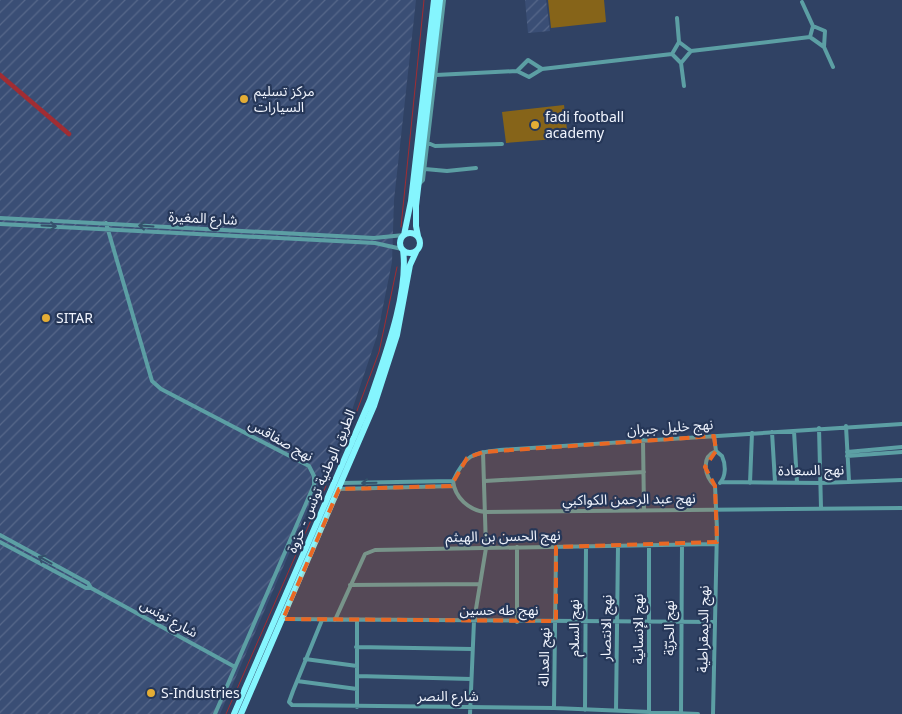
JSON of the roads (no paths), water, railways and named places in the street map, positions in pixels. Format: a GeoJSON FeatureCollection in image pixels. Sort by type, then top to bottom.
{"type":"FeatureCollection","features":[{"type":"Feature","properties":{"kind":"main road"},"geometry":{"type":"LineString","coordinates":[[434,0],[412,195],[404,235],[400,242],[402,250],[409,253],[416,252],[420,244],[416,214],[418,184],[440,0]]}},
{"type":"Feature","properties":{"kind":"main road"},"geometry":{"type":"LineString","coordinates":[[404,235],[412,233],[418,236]]}},
{"type":"Feature","properties":{"kind":"main road","name":"الطريق الوطنية تونس - حزوة"},"geometry":{"type":"LineString","coordinates":[[234,714],[370,400],[386,353],[395,317],[403,271],[402,250]]}},
{"type":"Feature","properties":{"kind":"main road","name":"الطريق الوطنية تونس - حزوة"},"geometry":{"type":"LineString","coordinates":[[241,714],[340,486],[386,371],[397,335],[410,265],[416,252]]}},
{"type":"Feature","properties":{"kind":"street"},"geometry":{"type":"LineString","coordinates":[[418,184],[423,180],[425,169],[444,0]]}},
{"type":"Feature","properties":{"kind":"street"},"geometry":{"type":"LineString","coordinates":[[802,2],[813,26],[810,37]]}},
{"type":"Feature","properties":{"kind":"street"},"geometry":{"type":"LineString","coordinates":[[672,54],[679,42],[678,18]]}},
{"type":"Feature","properties":{"kind":"street"},"geometry":{"type":"LineString","coordinates":[[813,26],[825,31],[824,48]]}},
{"type":"Feature","properties":{"kind":"street"},"geometry":{"type":"LineString","coordinates":[[681,63],[692,52],[810,37],[824,48],[833,67]]}},
{"type":"Feature","properties":{"kind":"street"},"geometry":{"type":"LineString","coordinates":[[679,42],[692,52]]}},
{"type":"Feature","properties":{"kind":"street"},"geometry":{"type":"LineString","coordinates":[[436,75],[516,71],[529,77],[542,69],[672,54]]}},
{"type":"Feature","properties":{"kind":"street"},"geometry":{"type":"LineString","coordinates":[[672,54],[681,63],[684,86]]}},
{"type":"Feature","properties":{"kind":"street"},"geometry":{"type":"LineString","coordinates":[[516,71],[528,60],[542,69]]}},
{"type":"Feature","properties":{"kind":"street"},"geometry":{"type":"LineString","coordinates":[[428,143],[435,146],[502,144]]}},
{"type":"Feature","properties":{"kind":"street"},"geometry":{"type":"LineString","coordinates":[[425,169],[447,171],[476,168]]}},
{"type":"Feature","properties":{"kind":"street","name":"شارع المغيرة"},"geometry":{"type":"LineString","coordinates":[[0,218],[374,238],[404,235]]}},
{"type":"Feature","properties":{"kind":"street","name":"نهج صفاقس"},"geometry":{"type":"LineString","coordinates":[[106,223],[152,381],[161,389],[309,466],[314,476],[314,485],[215,714]]}},
{"type":"Feature","properties":{"kind":"street","name":"شارع المغيرة"},"geometry":{"type":"LineString","coordinates":[[0,224],[375,243],[402,250]]}},
{"type":"Feature","properties":{"kind":"street","name":"نهج خليل جبران"},"geometry":{"type":"LineString","coordinates":[[453,484],[467,458],[484,452],[846,426],[902,424]]}},
{"type":"Feature","properties":{"kind":"street"},"geometry":{"type":"LineString","coordinates":[[846,426],[849,481]]}},
{"type":"Feature","properties":{"kind":"street"},"geometry":{"type":"LineString","coordinates":[[819,428],[821,508]]}},
{"type":"Feature","properties":{"kind":"street"},"geometry":{"type":"LineString","coordinates":[[794,431],[797,482]]}},
{"type":"Feature","properties":{"kind":"street"},"geometry":{"type":"LineString","coordinates":[[772,432],[775,482]]}},
{"type":"Feature","properties":{"kind":"street"},"geometry":{"type":"LineString","coordinates":[[750,483],[752,433]]}},
{"type":"Feature","properties":{"kind":"street"},"geometry":{"type":"LineString","coordinates":[[714,436],[716,451],[724,460],[724,474],[721,482],[715,486],[708,478],[705,467],[709,456],[716,451]]}},
{"type":"Feature","properties":{"kind":"street"},"geometry":{"type":"LineString","coordinates":[[643,440],[644,510]]}},
{"type":"Feature","properties":{"kind":"street"},"geometry":{"type":"LineString","coordinates":[[847,454],[902,447]]}},
{"type":"Feature","properties":{"kind":"street"},"geometry":{"type":"LineString","coordinates":[[470,714],[474,621],[486,548],[484,452]]}},
{"type":"Feature","properties":{"kind":"street"},"geometry":{"type":"LineString","coordinates":[[847,454],[902,452]]}},
{"type":"Feature","properties":{"kind":"street"},"geometry":{"type":"LineString","coordinates":[[485,481],[644,472]]}},
{"type":"Feature","properties":{"kind":"street","name":"نهج السعادة"},"geometry":{"type":"LineString","coordinates":[[721,482],[821,483],[902,480]]}},
{"type":"Feature","properties":{"kind":"street"},"geometry":{"type":"LineString","coordinates":[[340,486],[453,484],[470,507],[485,512]]}},
{"type":"Feature","properties":{"kind":"street","name":"نهج الديمقراطية"},"geometry":{"type":"LineString","coordinates":[[713,714],[716,544],[715,486]]}},
{"type":"Feature","properties":{"kind":"street","name":"نهج عبد الرحمن الكواكبي"},"geometry":{"type":"LineString","coordinates":[[485,512],[902,508]]}},
{"type":"Feature","properties":{"kind":"street"},"geometry":{"type":"LineString","coordinates":[[0,535],[87,586]]}},
{"type":"Feature","properties":{"kind":"street"},"geometry":{"type":"LineString","coordinates":[[0,542],[87,586]]}},
{"type":"Feature","properties":{"kind":"street","name":"نهج الحرّيّة"},"geometry":{"type":"LineString","coordinates":[[681,713],[680,622],[682,544]]}},
{"type":"Feature","properties":{"kind":"street","name":"نهج الحسن بن الهيثم"},"geometry":{"type":"LineString","coordinates":[[334,620],[365,554],[375,550],[716,544]]}},
{"type":"Feature","properties":{"kind":"street","name":"نهج الإنسانية"},"geometry":{"type":"LineString","coordinates":[[649,545],[649,712]]}},
{"type":"Feature","properties":{"kind":"street","name":"نهج السلام"},"geometry":{"type":"LineString","coordinates":[[585,710],[586,546]]}},
{"type":"Feature","properties":{"kind":"street","name":"نهج الانتصار"},"geometry":{"type":"LineString","coordinates":[[616,711],[618,546]]}},
{"type":"Feature","properties":{"kind":"street"},"geometry":{"type":"LineString","coordinates":[[517,547],[517,622]]}},
{"type":"Feature","properties":{"kind":"street","name":"نهج العدالة"},"geometry":{"type":"LineString","coordinates":[[554,708],[556,547]]}},
{"type":"Feature","properties":{"kind":"street"},"geometry":{"type":"LineString","coordinates":[[350,585],[480,584]]}},
{"type":"Feature","properties":{"kind":"street","name":"شارع تونس"},"geometry":{"type":"LineString","coordinates":[[87,586],[235,667]]}},
{"type":"Feature","properties":{"kind":"street","name":"نهج طه حسين"},"geometry":{"type":"LineString","coordinates":[[283,618],[517,622],[715,622]]}},
{"type":"Feature","properties":{"kind":"street","name":"شارع النصر"},"geometry":{"type":"LineString","coordinates":[[322,620],[296,681],[289,702],[292,705],[554,708],[698,714]]}},
{"type":"Feature","properties":{"kind":"street"},"geometry":{"type":"LineString","coordinates":[[357,620],[357,707]]}},
{"type":"Feature","properties":{"kind":"street"},"geometry":{"type":"LineString","coordinates":[[356,648],[472,649]]}},
{"type":"Feature","properties":{"kind":"street"},"geometry":{"type":"LineString","coordinates":[[305,659],[356,666]]}},
{"type":"Feature","properties":{"kind":"street"},"geometry":{"type":"LineString","coordinates":[[357,676],[471,679]]}},
{"type":"Feature","properties":{"kind":"street"},"geometry":{"type":"LineString","coordinates":[[296,681],[356,689]]}},
{"type":"Feature","properties":{"kind":"street"},"geometry":{"type":"LineString","coordinates":[[439,714],[440,708]]}},
{"type":"Feature","properties":{"kind":"waterway"},"geometry":{"type":"LineString","coordinates":[[401,227],[424,0]]}},
{"type":"Feature","properties":{"kind":"waterway"},"geometry":{"type":"LineString","coordinates":[[0,75],[69,134]]}},
{"type":"Feature","properties":{"kind":"waterway"},"geometry":{"type":"LineString","coordinates":[[346,440],[379,352],[397,267]]}},
{"type":"Feature","properties":{"kind":"waterway"},"geometry":{"type":"LineString","coordinates":[[226,714],[326,486]]}},
{"type":"Feature","properties":{"kind":"place","name":"مركز تسليم السيارات"},"geometry":{"type":"Point","coordinates":[244,99]}},
{"type":"Feature","properties":{"kind":"place","name":"fadi football academy"},"geometry":{"type":"Point","coordinates":[535,125]}},
{"type":"Feature","properties":{"kind":"place","name":"SITAR"},"geometry":{"type":"Point","coordinates":[46,318]}},
{"type":"Feature","properties":{"kind":"place","name":"S-Industries"},"geometry":{"type":"Point","coordinates":[151,693]}}]}
